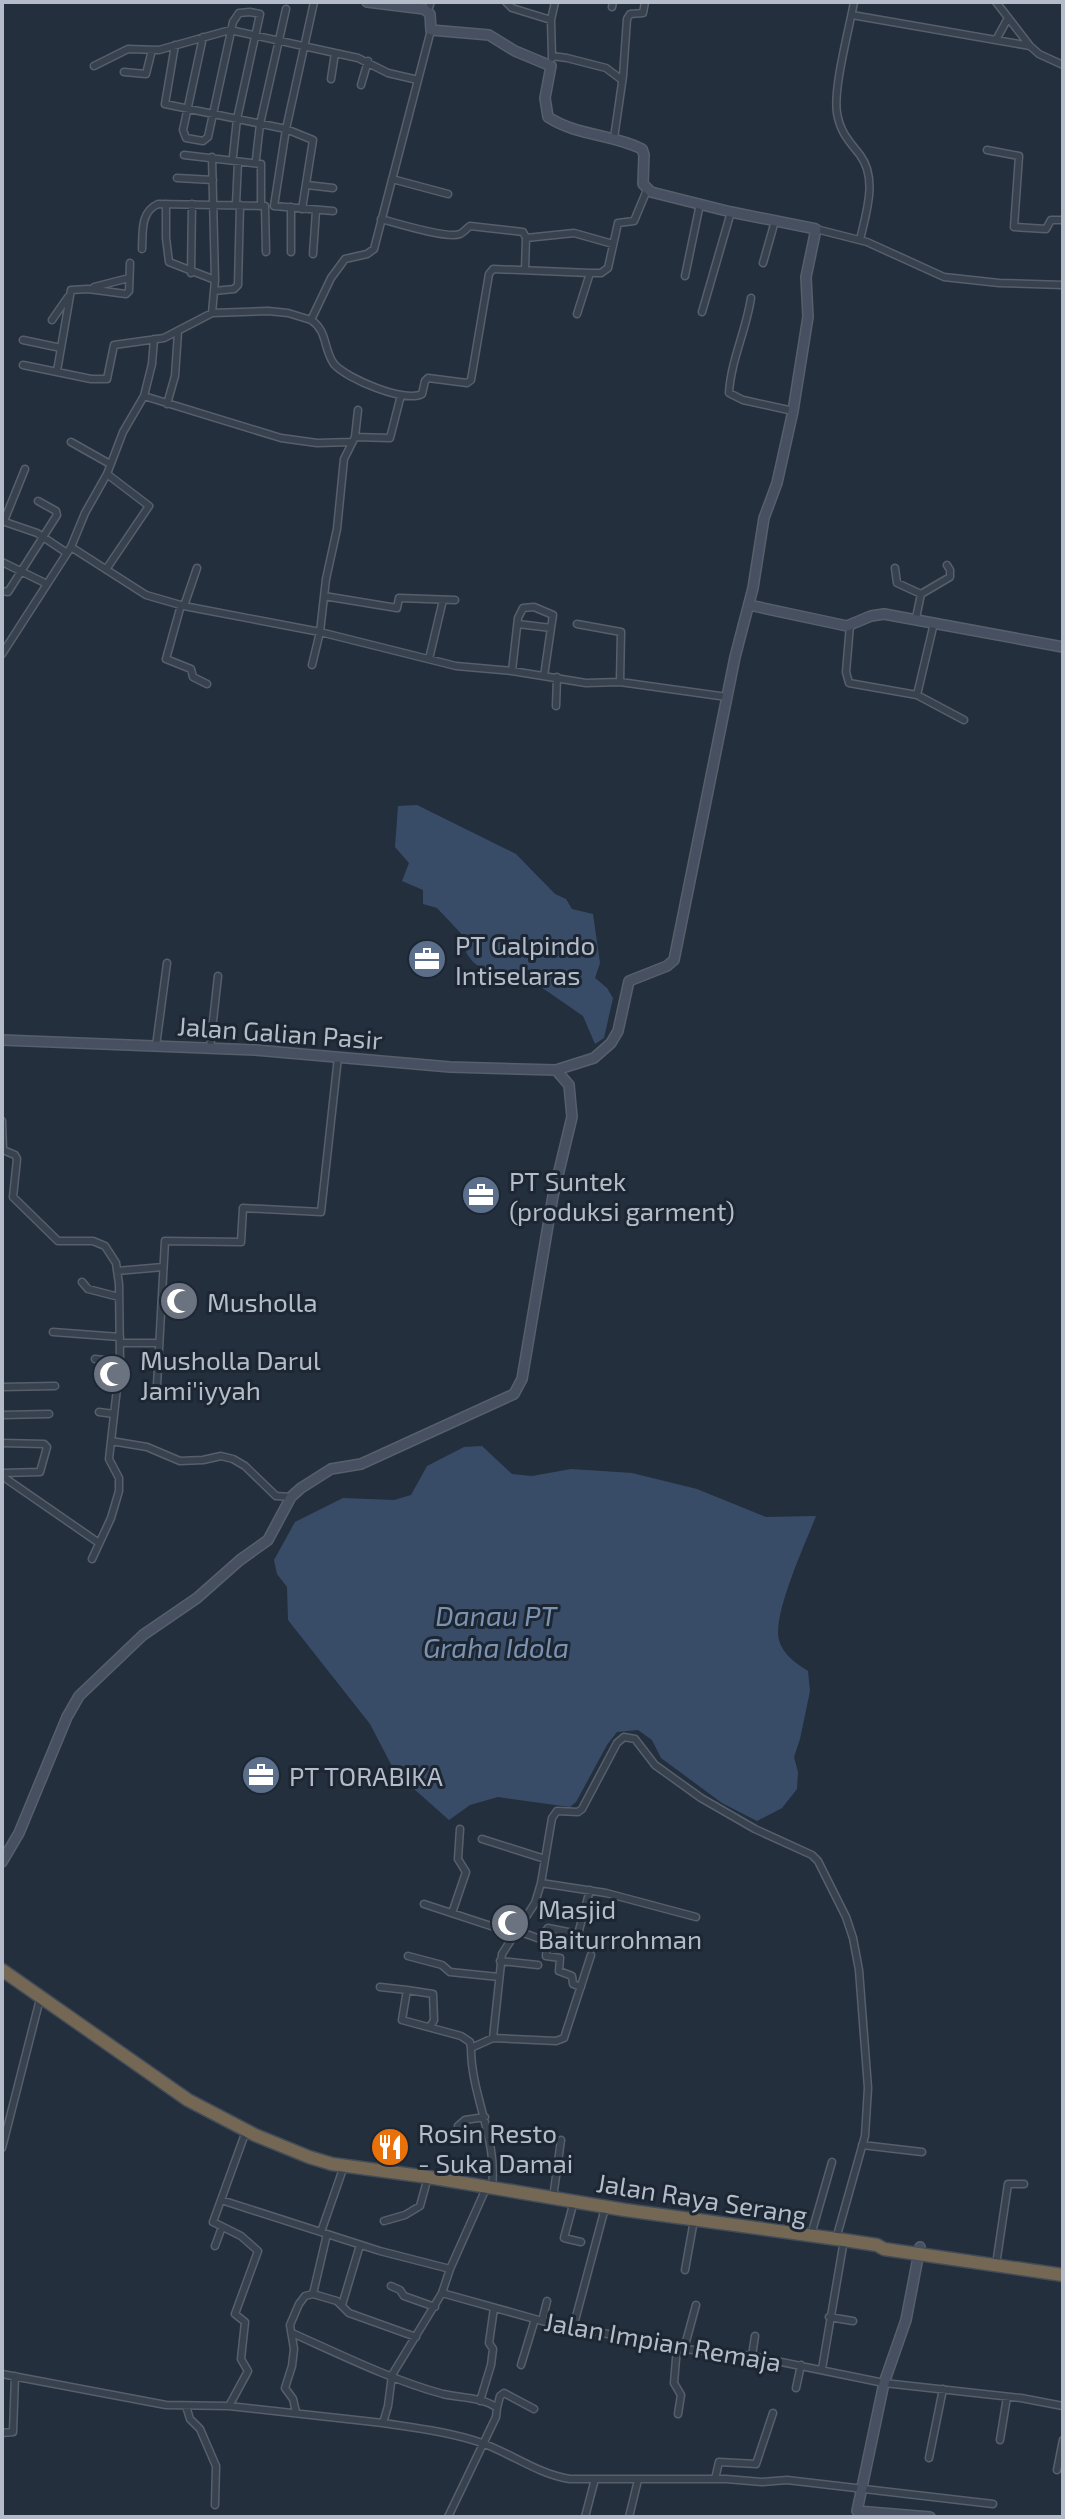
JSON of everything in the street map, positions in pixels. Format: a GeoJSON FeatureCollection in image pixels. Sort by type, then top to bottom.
{"type":"FeatureCollection","features":[{"type":"Feature","properties":{"kind":"highway","name":"Jalan Raya Serang"},"geometry":{"type":"LineString","coordinates":[[2,1970],[177,2093],[246,2131],[309,2157],[344,2166],[605,2207],[811,2237],[877,2245],[884,2243],[1063,2275]]}},
{"type":"Feature","properties":{"kind":"highway","name":"Jalan Raya Serang"},"geometry":{"type":"LineString","coordinates":[[919,2250],[1063,2266]]}},
{"type":"Feature","properties":{"kind":"street"},"geometry":{"type":"LineString","coordinates":[[314,2],[286,129],[274,206],[333,211]]}},
{"type":"Feature","properties":{"kind":"street"},"geometry":{"type":"LineString","coordinates":[[311,320],[331,278],[345,259],[372,252],[431,30],[430,6],[367,2]]}},
{"type":"Feature","properties":{"kind":"street"},"geometry":{"type":"LineString","coordinates":[[506,2],[512,8],[551,20]]}},
{"type":"Feature","properties":{"kind":"street"},"geometry":{"type":"LineString","coordinates":[[555,2],[545,98],[548,117],[587,134],[614,138],[642,149],[643,184],[647,190],[860,240],[944,277],[1063,285]]}},
{"type":"Feature","properties":{"kind":"street"},"geometry":{"type":"LineString","coordinates":[[614,138],[627,16],[643,13],[645,2]]}},
{"type":"Feature","properties":{"kind":"street"},"geometry":{"type":"LineString","coordinates":[[854,2],[836,103],[841,131],[862,157],[868,170],[870,184],[860,240]]}},
{"type":"Feature","properties":{"kind":"street"},"geometry":{"type":"LineString","coordinates":[[996,2],[1030,46],[1039,54],[1063,65]]}},
{"type":"Feature","properties":{"kind":"street"},"geometry":{"type":"LineString","coordinates":[[256,159],[260,124],[286,9]]}},
{"type":"Feature","properties":{"kind":"street"},"geometry":{"type":"LineString","coordinates":[[203,37],[183,135],[203,141],[208,137],[230,30],[239,13],[257,13],[260,18],[237,119],[238,285],[234,289],[214,291]]}},
{"type":"Feature","properties":{"kind":"street"},"geometry":{"type":"LineString","coordinates":[[852,15],[1030,46]]}},
{"type":"Feature","properties":{"kind":"street"},"geometry":{"type":"LineString","coordinates":[[996,40],[1008,18]]}},
{"type":"Feature","properties":{"kind":"street"},"geometry":{"type":"LineString","coordinates":[[94,66],[128,49],[152,50],[230,30],[368,61],[388,73],[418,80]]}},
{"type":"Feature","properties":{"kind":"street"},"geometry":{"type":"LineString","coordinates":[[431,30],[489,35],[515,51],[551,61],[567,58],[606,68],[622,80]]}},
{"type":"Feature","properties":{"kind":"street"},"geometry":{"type":"LineString","coordinates":[[175,45],[165,104],[286,129],[313,140],[302,209]]}},
{"type":"Feature","properties":{"kind":"street"},"geometry":{"type":"LineString","coordinates":[[124,72],[146,74],[152,50]]}},
{"type":"Feature","properties":{"kind":"street"},"geometry":{"type":"LineString","coordinates":[[331,79],[335,53]]}},
{"type":"Feature","properties":{"kind":"street"},"geometry":{"type":"LineString","coordinates":[[361,85],[368,61]]}},
{"type":"Feature","properties":{"kind":"street"},"geometry":{"type":"LineString","coordinates":[[987,150],[1019,156],[1014,227],[1046,229],[1051,220],[1063,220]]}},
{"type":"Feature","properties":{"kind":"street"},"geometry":{"type":"LineString","coordinates":[[184,155],[261,164],[261,205]]}},
{"type":"Feature","properties":{"kind":"street"},"geometry":{"type":"LineString","coordinates":[[212,157],[215,280],[212,313]]}},
{"type":"Feature","properties":{"kind":"street"},"geometry":{"type":"LineString","coordinates":[[177,178],[213,180]]}},
{"type":"Feature","properties":{"kind":"street"},"geometry":{"type":"LineString","coordinates":[[392,179],[448,194]]}},
{"type":"Feature","properties":{"kind":"street"},"geometry":{"type":"LineString","coordinates":[[307,185],[333,188]]}},
{"type":"Feature","properties":{"kind":"street"},"geometry":{"type":"LineString","coordinates":[[23,365],[91,379],[107,379],[114,345],[178,332],[212,313],[268,311],[311,320],[323,333],[337,367],[372,385],[401,395],[421,395],[428,378],[470,381],[489,274],[498,268],[601,273],[608,268],[618,223],[634,221],[647,190]]}},
{"type":"Feature","properties":{"kind":"street"},"geometry":{"type":"LineString","coordinates":[[142,249],[144,217],[151,207],[166,204],[261,205],[265,206],[266,252]]}},
{"type":"Feature","properties":{"kind":"street"},"geometry":{"type":"LineString","coordinates":[[166,204],[169,262],[215,280]]}},
{"type":"Feature","properties":{"kind":"street"},"geometry":{"type":"LineString","coordinates":[[191,273],[192,204]]}},
{"type":"Feature","properties":{"kind":"street"},"geometry":{"type":"LineString","coordinates":[[685,276],[700,204]]}},
{"type":"Feature","properties":{"kind":"street"},"geometry":{"type":"LineString","coordinates":[[291,207],[291,252]]}},
{"type":"Feature","properties":{"kind":"street"},"geometry":{"type":"LineString","coordinates":[[313,254],[316,211]]}},
{"type":"Feature","properties":{"kind":"street"},"geometry":{"type":"LineString","coordinates":[[702,312],[731,212]]}},
{"type":"Feature","properties":{"kind":"street"},"geometry":{"type":"LineString","coordinates":[[381,219],[433,232],[458,234],[470,226],[523,232],[526,238],[525,270]]}},
{"type":"Feature","properties":{"kind":"street"},"geometry":{"type":"LineString","coordinates":[[763,263],[775,221]]}},
{"type":"Feature","properties":{"kind":"street"},"geometry":{"type":"LineString","coordinates":[[25,469],[3,521],[107,568],[146,595],[183,606],[320,632],[456,666],[586,683],[620,682],[727,697],[749,605],[764,518],[777,483],[793,411],[808,317],[806,277],[816,229]]}},
{"type":"Feature","properties":{"kind":"street"},"geometry":{"type":"LineString","coordinates":[[526,238],[574,233],[613,244]]}},
{"type":"Feature","properties":{"kind":"street"},"geometry":{"type":"LineString","coordinates":[[65,323],[49,320],[72,290],[126,294],[130,263]]}},
{"type":"Feature","properties":{"kind":"street"},"geometry":{"type":"LineString","coordinates":[[577,314],[590,273]]}},
{"type":"Feature","properties":{"kind":"street"},"geometry":{"type":"LineString","coordinates":[[88,289],[129,278]]}},
{"type":"Feature","properties":{"kind":"street"},"geometry":{"type":"LineString","coordinates":[[57,371],[69,295]]}},
{"type":"Feature","properties":{"kind":"street"},"geometry":{"type":"LineString","coordinates":[[751,298],[747,323],[733,363],[729,393],[743,400],[793,411]]}},
{"type":"Feature","properties":{"kind":"street"},"geometry":{"type":"LineString","coordinates":[[167,404],[175,376],[178,332]]}},
{"type":"Feature","properties":{"kind":"street"},"geometry":{"type":"LineString","coordinates":[[2,654],[69,550],[107,474],[123,432],[144,396],[154,339]]}},
{"type":"Feature","properties":{"kind":"street"},"geometry":{"type":"LineString","coordinates":[[23,340],[61,348]]}},
{"type":"Feature","properties":{"kind":"street"},"geometry":{"type":"LineString","coordinates":[[144,396],[281,438],[317,443],[390,438],[401,395]]}},
{"type":"Feature","properties":{"kind":"street"},"geometry":{"type":"LineString","coordinates":[[312,665],[337,529],[344,459],[353,439],[358,410]]}},
{"type":"Feature","properties":{"kind":"street"},"geometry":{"type":"LineString","coordinates":[[71,442],[110,464]]}},
{"type":"Feature","properties":{"kind":"street"},"geometry":{"type":"LineString","coordinates":[[107,474],[149,506],[107,568]]}},
{"type":"Feature","properties":{"kind":"street"},"geometry":{"type":"LineString","coordinates":[[2,591],[8,592],[58,513],[38,501]]}},
{"type":"Feature","properties":{"kind":"street"},"geometry":{"type":"LineString","coordinates":[[2,562],[47,584]]}},
{"type":"Feature","properties":{"kind":"street"},"geometry":{"type":"LineString","coordinates":[[916,618],[921,594],[950,577],[947,565]]}},
{"type":"Feature","properties":{"kind":"street"},"geometry":{"type":"LineString","coordinates":[[197,568],[166,659],[191,669],[193,677],[207,684]]}},
{"type":"Feature","properties":{"kind":"street"},"geometry":{"type":"LineString","coordinates":[[895,568],[897,583],[921,594]]}},
{"type":"Feature","properties":{"kind":"street"},"geometry":{"type":"LineString","coordinates":[[324,596],[397,608],[399,598],[455,600]]}},
{"type":"Feature","properties":{"kind":"street"},"geometry":{"type":"LineString","coordinates":[[429,659],[443,600]]}},
{"type":"Feature","properties":{"kind":"street"},"geometry":{"type":"LineString","coordinates":[[749,605],[850,625],[876,614],[916,618],[1063,647]]}},
{"type":"Feature","properties":{"kind":"street"},"geometry":{"type":"LineString","coordinates":[[512,671],[520,613],[527,606],[553,615],[544,676]]}},
{"type":"Feature","properties":{"kind":"street"},"geometry":{"type":"LineString","coordinates":[[917,695],[934,623]]}},
{"type":"Feature","properties":{"kind":"street"},"geometry":{"type":"LineString","coordinates":[[518,624],[551,628]]}},
{"type":"Feature","properties":{"kind":"street"},"geometry":{"type":"LineString","coordinates":[[577,624],[621,632],[620,682]]}},
{"type":"Feature","properties":{"kind":"street"},"geometry":{"type":"LineString","coordinates":[[850,625],[846,672],[849,683],[917,695],[964,720]]}},
{"type":"Feature","properties":{"kind":"street"},"geometry":{"type":"LineString","coordinates":[[2,634],[13,639]]}},
{"type":"Feature","properties":{"kind":"street"},"geometry":{"type":"LineString","coordinates":[[556,706],[557,677]]}},
{"type":"Feature","properties":{"kind":"street","name":"Jalan Galian Pasir"},"geometry":{"type":"LineString","coordinates":[[2,1042],[210,1048],[450,1067],[556,1070],[594,1058],[618,1031],[629,981],[667,966],[674,960],[727,697]]}},
{"type":"Feature","properties":{"kind":"street"},"geometry":{"type":"LineString","coordinates":[[156,1046],[167,963]]}},
{"type":"Feature","properties":{"kind":"street"},"geometry":{"type":"LineString","coordinates":[[210,1048],[218,976]]}},
{"type":"Feature","properties":{"kind":"street"},"geometry":{"type":"LineString","coordinates":[[157,1385],[165,1241],[241,1242],[243,1208],[321,1212],[338,1057]]}},
{"type":"Feature","properties":{"kind":"street"},"geometry":{"type":"LineString","coordinates":[[2,1862],[19,1833],[67,1717],[79,1696],[143,1635],[197,1598],[268,1540],[291,1497],[310,1480],[331,1469],[361,1464],[514,1394],[522,1379],[553,1196],[572,1117],[569,1085],[556,1070]]}},
{"type":"Feature","properties":{"kind":"street"},"geometry":{"type":"LineString","coordinates":[[2,1121],[2,1150],[17,1157],[13,1197]]}},
{"type":"Feature","properties":{"kind":"street"},"geometry":{"type":"LineString","coordinates":[[2,1194],[13,1197],[58,1241],[93,1241],[105,1246],[116,1263],[120,1362],[109,1462],[119,1478],[119,1491],[114,1511],[92,1559]]}},
{"type":"Feature","properties":{"kind":"street"},"geometry":{"type":"LineString","coordinates":[[117,1271],[163,1267]]}},
{"type":"Feature","properties":{"kind":"street"},"geometry":{"type":"LineString","coordinates":[[82,1282],[88,1289],[119,1297]]}},
{"type":"Feature","properties":{"kind":"street"},"geometry":{"type":"LineString","coordinates":[[53,1332],[159,1343]]}},
{"type":"Feature","properties":{"kind":"street"},"geometry":{"type":"LineString","coordinates":[[95,1359],[120,1362]]}},
{"type":"Feature","properties":{"kind":"street"},"geometry":{"type":"LineString","coordinates":[[2,1387],[55,1386]]}},
{"type":"Feature","properties":{"kind":"street"},"geometry":{"type":"LineString","coordinates":[[99,1412],[114,1414]]}},
{"type":"Feature","properties":{"kind":"street"},"geometry":{"type":"LineString","coordinates":[[2,1415],[49,1414]]}},
{"type":"Feature","properties":{"kind":"street"},"geometry":{"type":"LineString","coordinates":[[111,1441],[147,1447],[180,1461],[228,1457],[245,1466],[276,1496],[291,1497]]}},
{"type":"Feature","properties":{"kind":"street"},"geometry":{"type":"LineString","coordinates":[[2,1443],[44,1444],[47,1447],[40,1472],[2,1475]]}},
{"type":"Feature","properties":{"kind":"street"},"geometry":{"type":"LineString","coordinates":[[2,1475],[99,1543]]}},
{"type":"Feature","properties":{"kind":"street"},"geometry":{"type":"LineString","coordinates":[[493,2038],[500,1961],[504,1948],[535,1903],[550,1824],[556,1811],[578,1812],[582,1809],[617,1743],[624,1737],[638,1741],[655,1765],[701,1798],[755,1829],[812,1855],[818,1861],[846,1917],[857,1961],[868,2096],[867,2123],[840,2240],[822,2369]]}},
{"type":"Feature","properties":{"kind":"street"},"geometry":{"type":"LineString","coordinates":[[452,1913],[466,1872],[458,1859],[460,1829]]}},
{"type":"Feature","properties":{"kind":"street"},"geometry":{"type":"LineString","coordinates":[[482,1839],[545,1859]]}},
{"type":"Feature","properties":{"kind":"street"},"geometry":{"type":"LineString","coordinates":[[541,1883],[590,1890],[696,1917]]}},
{"type":"Feature","properties":{"kind":"street"},"geometry":{"type":"LineString","coordinates":[[543,1938],[548,1928],[578,1934],[590,1890]]}},
{"type":"Feature","properties":{"kind":"street"},"geometry":{"type":"LineString","coordinates":[[424,1904],[516,1933],[543,1938],[547,1944],[546,1956],[560,1958],[559,1971],[572,1976],[573,1984],[581,1987]]}},
{"type":"Feature","properties":{"kind":"street"},"geometry":{"type":"LineString","coordinates":[[471,2048],[493,2038],[556,2041],[564,2038],[591,1955]]}},
{"type":"Feature","properties":{"kind":"street"},"geometry":{"type":"LineString","coordinates":[[408,1956],[442,1965],[450,1972],[499,1977]]}},
{"type":"Feature","properties":{"kind":"street"},"geometry":{"type":"LineString","coordinates":[[500,1961],[538,1965]]}},
{"type":"Feature","properties":{"kind":"street"},"geometry":{"type":"LineString","coordinates":[[380,1987],[433,1994],[434,2020],[430,2027]]}},
{"type":"Feature","properties":{"kind":"street"},"geometry":{"type":"LineString","coordinates":[[383,2423],[392,2375],[442,2293],[450,2269],[490,2187],[493,2161],[485,2117],[472,2076],[470,2042],[461,2036],[402,2020],[407,1990]]}},
{"type":"Feature","properties":{"kind":"street"},"geometry":{"type":"LineString","coordinates":[[2,2148],[40,1999]]}},
{"type":"Feature","properties":{"kind":"street"},"geometry":{"type":"LineString","coordinates":[[458,2132],[462,2121],[485,2117]]}},
{"type":"Feature","properties":{"kind":"street"},"geometry":{"type":"LineString","coordinates":[[229,2406],[248,2371],[241,2359],[245,2322],[235,2314],[258,2251],[241,2236],[213,2222],[246,2131]]}},
{"type":"Feature","properties":{"kind":"street"},"geometry":{"type":"LineString","coordinates":[[553,2198],[561,2140]]}},
{"type":"Feature","properties":{"kind":"street"},"geometry":{"type":"LineString","coordinates":[[862,2145],[922,2152]]}},
{"type":"Feature","properties":{"kind":"street"},"geometry":{"type":"LineString","coordinates":[[811,2237],[832,2162]]}},
{"type":"Feature","properties":{"kind":"street"},"geometry":{"type":"LineString","coordinates":[[313,2294],[324,2233],[344,2166]]}},
{"type":"Feature","properties":{"kind":"street"},"geometry":{"type":"LineString","coordinates":[[384,2221],[405,2215],[420,2206],[428,2177]]}},
{"type":"Feature","properties":{"kind":"street"},"geometry":{"type":"LineString","coordinates":[[997,2258],[1008,2184],[1024,2184]]}},
{"type":"Feature","properties":{"kind":"street"},"geometry":{"type":"LineString","coordinates":[[221,2200],[360,2245],[450,2269]]}},
{"type":"Feature","properties":{"kind":"street"},"geometry":{"type":"LineString","coordinates":[[574,2201],[564,2238],[581,2242]]}},
{"type":"Feature","properties":{"kind":"street"},"geometry":{"type":"LineString","coordinates":[[573,2328],[605,2207]]}},
{"type":"Feature","properties":{"kind":"street"},"geometry":{"type":"LineString","coordinates":[[685,2270],[694,2220]]}},
{"type":"Feature","properties":{"kind":"street"},"geometry":{"type":"LineString","coordinates":[[215,2246],[222,2227]]}},
{"type":"Feature","properties":{"kind":"street"},"geometry":{"type":"LineString","coordinates":[[342,2305],[360,2245]]}},
{"type":"Feature","properties":{"kind":"street"},"geometry":{"type":"LineString","coordinates":[[919,2250],[901,2338],[884,2383],[867,2454],[857,2511],[930,2517]]}},
{"type":"Feature","properties":{"kind":"street"},"geometry":{"type":"LineString","coordinates":[[391,2286],[404,2296],[435,2307]]}},
{"type":"Feature","properties":{"kind":"street","name":"Jalan Impian Remaja"},"geometry":{"type":"LineString","coordinates":[[442,2293],[538,2320],[680,2348],[752,2356],[884,2383],[1063,2406]]}},
{"type":"Feature","properties":{"kind":"street"},"geometry":{"type":"LineString","coordinates":[[296,2412],[293,2399],[285,2388],[292,2366],[290,2325],[305,2296],[313,2294],[337,2301],[349,2313],[416,2337]]}},
{"type":"Feature","properties":{"kind":"street"},"geometry":{"type":"LineString","coordinates":[[521,2365],[547,2301]]}},
{"type":"Feature","properties":{"kind":"street"},"geometry":{"type":"LineString","coordinates":[[678,2414],[681,2395],[674,2383],[680,2348],[696,2305]]}},
{"type":"Feature","properties":{"kind":"street"},"geometry":{"type":"LineString","coordinates":[[480,2401],[491,2365],[493,2349],[489,2343],[494,2308]]}},
{"type":"Feature","properties":{"kind":"street"},"geometry":{"type":"LineString","coordinates":[[829,2317],[853,2321]]}},
{"type":"Feature","properties":{"kind":"street"},"geometry":{"type":"LineString","coordinates":[[292,2333],[434,2391],[497,2408]]}},
{"type":"Feature","properties":{"kind":"street"},"geometry":{"type":"LineString","coordinates":[[752,2356],[755,2336]]}},
{"type":"Feature","properties":{"kind":"street"},"geometry":{"type":"LineString","coordinates":[[796,2388],[801,2365]]}},
{"type":"Feature","properties":{"kind":"street"},"geometry":{"type":"LineString","coordinates":[[2,2374],[154,2403],[296,2412],[451,2435],[484,2444],[556,2476],[638,2480],[787,2480],[993,2504]]}},
{"type":"Feature","properties":{"kind":"street"},"geometry":{"type":"LineString","coordinates":[[2,2433],[11,2433],[13,2429],[15,2376]]}},
{"type":"Feature","properties":{"kind":"street"},"geometry":{"type":"LineString","coordinates":[[929,2458],[943,2389]]}},
{"type":"Feature","properties":{"kind":"street"},"geometry":{"type":"LineString","coordinates":[[448,2517],[496,2417],[500,2396],[504,2393],[534,2409]]}},
{"type":"Feature","properties":{"kind":"street"},"geometry":{"type":"LineString","coordinates":[[1000,2440],[1007,2397]]}},
{"type":"Feature","properties":{"kind":"street"},"geometry":{"type":"LineString","coordinates":[[188,2406],[190,2419],[200,2429],[216,2466],[215,2505]]}},
{"type":"Feature","properties":{"kind":"street"},"geometry":{"type":"LineString","coordinates":[[715,2479],[719,2462],[756,2464],[773,2413]]}},
{"type":"Feature","properties":{"kind":"street"},"geometry":{"type":"LineString","coordinates":[[1057,2470],[1063,2440]]}},
{"type":"Feature","properties":{"kind":"street"},"geometry":{"type":"LineString","coordinates":[[585,2517],[595,2479]]}},
{"type":"Feature","properties":{"kind":"street"},"geometry":{"type":"LineString","coordinates":[[629,2517],[638,2480]]}},
{"type":"Feature","properties":{"kind":"water"},"geometry":{"type":"Polygon","coordinates":[[[417,805],[516,854],[555,894],[566,899],[572,909],[593,914],[600,963],[595,978],[613,998],[604,1038],[595,1044],[583,1016],[528,978],[502,983],[496,969],[475,964],[466,952],[470,943],[437,908],[423,904],[423,890],[402,881],[409,863],[395,847],[398,806],[417,805]]]}},
{"type":"Feature","properties":{"kind":"water","name":"Danau PT Graha Idola"},"geometry":{"type":"Polygon","coordinates":[[[482,1446],[512,1474],[532,1476],[571,1469],[632,1473],[697,1489],[766,1517],[816,1516],[791,1578],[778,1629],[784,1650],[808,1671],[810,1691],[794,1757],[798,1772],[797,1789],[782,1808],[757,1821],[722,1803],[661,1758],[652,1740],[638,1730],[617,1732],[576,1802],[570,1807],[498,1797],[470,1805],[449,1820],[395,1772],[370,1724],[288,1620],[287,1587],[277,1574],[274,1560],[295,1522],[343,1498],[394,1500],[411,1495],[427,1466],[464,1447],[482,1446]]]}},
{"type":"Feature","properties":{"kind":"place","name":"PT Galpindo Intiselaras"},"geometry":{"type":"Point","coordinates":[427,959]}},
{"type":"Feature","properties":{"kind":"place","name":"PT Suntek (produksi garment)"},"geometry":{"type":"Point","coordinates":[481,1195]}},
{"type":"Feature","properties":{"kind":"place","name":"Musholla"},"geometry":{"type":"Point","coordinates":[179,1301]}},
{"type":"Feature","properties":{"kind":"place","name":"Musholla Darul Jami'iyyah"},"geometry":{"type":"Point","coordinates":[112,1374]}},
{"type":"Feature","properties":{"kind":"place","name":"PT TORABIKA"},"geometry":{"type":"Point","coordinates":[261,1775]}},
{"type":"Feature","properties":{"kind":"place","name":"Masjid Baiturrohman"},"geometry":{"type":"Point","coordinates":[510,1923]}},
{"type":"Feature","properties":{"kind":"place","name":"Rosin Resto - Suka Damai"},"geometry":{"type":"Point","coordinates":[390,2147]}}]}
